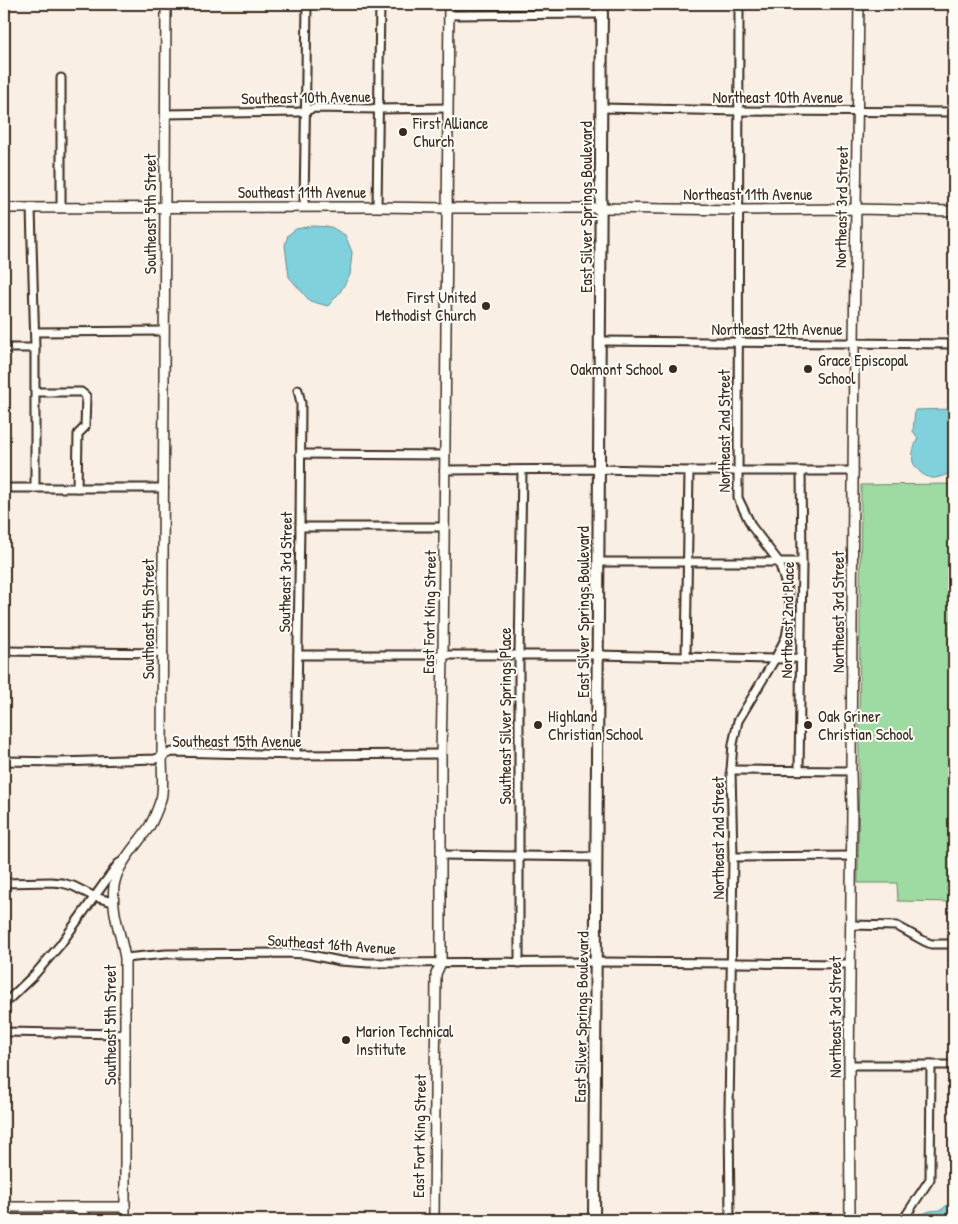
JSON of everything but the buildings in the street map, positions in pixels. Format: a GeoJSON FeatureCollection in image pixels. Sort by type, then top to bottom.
{"type":"FeatureCollection","features":[{"type":"Feature","properties":{"kind":"main road","name":"East Silver Springs Boulevard"},"geometry":{"type":"LineString","coordinates":[[594,1220],[602,9]]}},
{"type":"Feature","properties":{"kind":"street","name":"Southeast 5th Street"},"geometry":{"type":"LineString","coordinates":[[125,1220],[125,958],[113,902],[114,884],[120,868],[150,825],[162,797],[166,4]]}},
{"type":"Feature","properties":{"kind":"street"},"geometry":{"type":"LineString","coordinates":[[304,206],[307,4]]}},
{"type":"Feature","properties":{"kind":"street"},"geometry":{"type":"LineString","coordinates":[[377,207],[380,4]]}},
{"type":"Feature","properties":{"kind":"street","name":"East Fort King Street"},"geometry":{"type":"LineString","coordinates":[[434,1220],[436,974],[441,963],[441,754],[444,656],[449,4]]}},
{"type":"Feature","properties":{"kind":"street","name":"Northeast 2nd Street"},"geometry":{"type":"LineString","coordinates":[[730,1220],[729,1110],[733,856],[731,770],[733,744],[738,721],[786,637],[791,609],[779,562],[752,527],[738,498],[740,4]]}},
{"type":"Feature","properties":{"kind":"street","name":"Northeast 3rd Street"},"geometry":{"type":"LineString","coordinates":[[850,1220],[849,1065],[852,856],[854,343],[859,4]]}},
{"type":"Feature","properties":{"kind":"street"},"geometry":{"type":"LineString","coordinates":[[449,15],[602,9]]}},
{"type":"Feature","properties":{"kind":"street"},"geometry":{"type":"LineString","coordinates":[[61,78],[61,208]]}},
{"type":"Feature","properties":{"kind":"street","name":"Southeast 10th Avenue"},"geometry":{"type":"LineString","coordinates":[[165,114],[306,111],[312,108],[448,108]]}},
{"type":"Feature","properties":{"kind":"street","name":"Northeast 10th Avenue"},"geometry":{"type":"LineString","coordinates":[[602,108],[954,112]]}},
{"type":"Feature","properties":{"kind":"street","name":"Southeast 11th Avenue"},"geometry":{"type":"LineString","coordinates":[[4,208],[304,206],[601,208]]}},
{"type":"Feature","properties":{"kind":"street"},"geometry":{"type":"LineString","coordinates":[[31,208],[36,348],[35,488]]}},
{"type":"Feature","properties":{"kind":"street","name":"Northeast 11th Avenue"},"geometry":{"type":"LineString","coordinates":[[601,208],[954,211]]}},
{"type":"Feature","properties":{"kind":"street"},"geometry":{"type":"LineString","coordinates":[[35,332],[164,331]]}},
{"type":"Feature","properties":{"kind":"street","name":"Northeast 12th Avenue"},"geometry":{"type":"LineString","coordinates":[[600,340],[954,344]]}},
{"type":"Feature","properties":{"kind":"street"},"geometry":{"type":"LineString","coordinates":[[4,348],[36,348]]}},
{"type":"Feature","properties":{"kind":"street","name":"Southeast 3rd Street"},"geometry":{"type":"LineString","coordinates":[[296,755],[301,403],[298,390]]}},
{"type":"Feature","properties":{"kind":"street"},"geometry":{"type":"LineString","coordinates":[[36,392],[81,392],[86,396],[86,427],[78,434],[77,488]]}},
{"type":"Feature","properties":{"kind":"street"},"geometry":{"type":"LineString","coordinates":[[300,454],[445,454]]}},
{"type":"Feature","properties":{"kind":"street"},"geometry":{"type":"LineString","coordinates":[[444,470],[854,471]]}},
{"type":"Feature","properties":{"kind":"street","name":"Southeast Silver Springs Place"},"geometry":{"type":"LineString","coordinates":[[519,963],[519,655],[522,470]]}},
{"type":"Feature","properties":{"kind":"street"},"geometry":{"type":"LineString","coordinates":[[686,656],[688,471]]}},
{"type":"Feature","properties":{"kind":"street","name":"Northeast 2nd Place"},"geometry":{"type":"LineString","coordinates":[[799,770],[802,562],[801,471]]}},
{"type":"Feature","properties":{"kind":"street"},"geometry":{"type":"LineString","coordinates":[[4,488],[164,488]]}},
{"type":"Feature","properties":{"kind":"street"},"geometry":{"type":"LineString","coordinates":[[300,527],[444,527]]}},
{"type":"Feature","properties":{"kind":"street"},"geometry":{"type":"LineString","coordinates":[[598,562],[802,562]]}},
{"type":"Feature","properties":{"kind":"street"},"geometry":{"type":"LineString","coordinates":[[791,609],[801,608]]}},
{"type":"Feature","properties":{"kind":"street"},"geometry":{"type":"LineString","coordinates":[[4,651],[163,653]]}},
{"type":"Feature","properties":{"kind":"street"},"geometry":{"type":"LineString","coordinates":[[298,655],[598,655],[801,658]]}},
{"type":"Feature","properties":{"kind":"street","name":"Southeast 15th Avenue"},"geometry":{"type":"LineString","coordinates":[[4,762],[155,759],[172,752],[296,755],[441,754]]}},
{"type":"Feature","properties":{"kind":"street"},"geometry":{"type":"LineString","coordinates":[[731,770],[851,771]]}},
{"type":"Feature","properties":{"kind":"street"},"geometry":{"type":"LineString","coordinates":[[441,855],[597,857]]}},
{"type":"Feature","properties":{"kind":"street"},"geometry":{"type":"LineString","coordinates":[[733,856],[852,856]]}},
{"type":"Feature","properties":{"kind":"street"},"geometry":{"type":"LineString","coordinates":[[4,1004],[35,974],[60,945],[118,864],[127,857]]}},
{"type":"Feature","properties":{"kind":"street"},"geometry":{"type":"LineString","coordinates":[[4,882],[62,883],[73,886],[95,897],[113,902]]}},
{"type":"Feature","properties":{"kind":"street"},"geometry":{"type":"LineString","coordinates":[[851,925],[897,926],[931,944],[954,944]]}},
{"type":"Feature","properties":{"kind":"street","name":"Southeast 16th Avenue"},"geometry":{"type":"LineString","coordinates":[[125,958],[166,954],[284,953],[306,954],[340,961],[369,963],[850,964]]}},
{"type":"Feature","properties":{"kind":"street"},"geometry":{"type":"LineString","coordinates":[[4,1032],[124,1034]]}},
{"type":"Feature","properties":{"kind":"street"},"geometry":{"type":"LineString","coordinates":[[849,1065],[954,1065]]}},
{"type":"Feature","properties":{"kind":"street"},"geometry":{"type":"LineString","coordinates":[[903,1220],[930,1179],[931,1065]]}},
{"type":"Feature","properties":{"kind":"street"},"geometry":{"type":"LineString","coordinates":[[74,1207],[90,1220]]}},
{"type":"Feature","properties":{"kind":"street"},"geometry":{"type":"LineString","coordinates":[[4,1208],[125,1207]]}},
{"type":"Feature","properties":{"kind":"green space"},"geometry":{"type":"Polygon","coordinates":[[[954,484],[954,902],[898,901],[897,883],[858,883],[861,485],[954,484]]]}},
{"type":"Feature","properties":{"kind":"water"},"geometry":{"type":"Polygon","coordinates":[[[312,226],[331,227],[345,235],[352,252],[350,275],[340,292],[328,306],[310,301],[289,277],[285,245],[288,235],[296,229],[312,226]]]}},
{"type":"Feature","properties":{"kind":"water"},"geometry":{"type":"Polygon","coordinates":[[[954,409],[954,471],[937,478],[928,477],[919,471],[913,462],[913,453],[918,438],[913,431],[915,410],[954,409]]]}},
{"type":"Feature","properties":{"kind":"water"},"geometry":{"type":"Polygon","coordinates":[[[947,1205],[954,1206],[954,1220],[916,1220],[917,1216],[930,1211],[941,1210],[947,1205]]]}},
{"type":"Feature","properties":{"kind":"place","name":"First Alliance Church"},"geometry":{"type":"Point","coordinates":[403,132]}},
{"type":"Feature","properties":{"kind":"place","name":"First United Methodist Church"},"geometry":{"type":"Point","coordinates":[486,306]}},
{"type":"Feature","properties":{"kind":"place","name":"Oakmont School"},"geometry":{"type":"Point","coordinates":[673,369]}},
{"type":"Feature","properties":{"kind":"place","name":"Grace Episcopal School"},"geometry":{"type":"Point","coordinates":[808,369]}},
{"type":"Feature","properties":{"kind":"place","name":"Highland Christian School"},"geometry":{"type":"Point","coordinates":[538,725]}},
{"type":"Feature","properties":{"kind":"place","name":"Oak Griner Christian School"},"geometry":{"type":"Point","coordinates":[808,725]}},
{"type":"Feature","properties":{"kind":"place","name":"Marion Technical Institute"},"geometry":{"type":"Point","coordinates":[346,1040]}}]}
